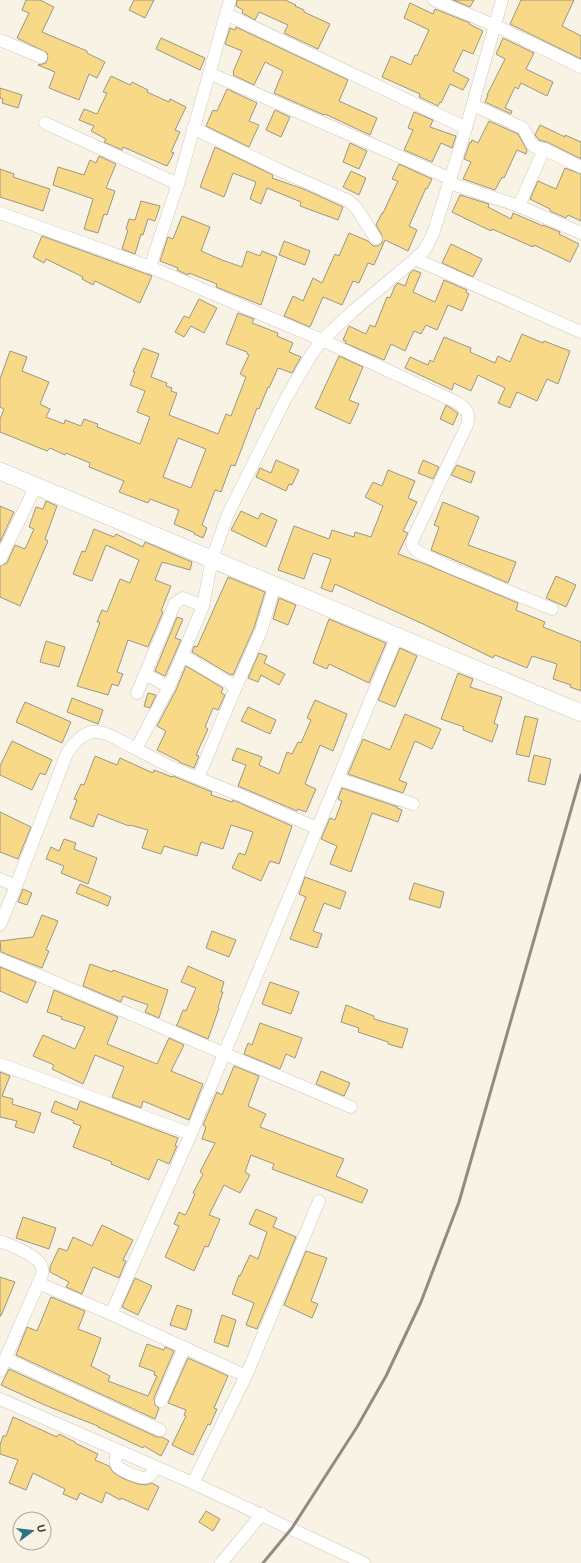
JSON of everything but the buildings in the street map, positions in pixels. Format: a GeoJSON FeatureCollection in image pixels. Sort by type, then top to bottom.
{"type":"FeatureCollection","features":[{"type":"Feature","properties":{"kind":"street"},"geometry":{"type":"LineString","coordinates":[[150,267],[178,184],[230,0]]}},
{"type":"Feature","properties":{"kind":"street"},"geometry":{"type":"LineString","coordinates":[[434,0],[496,26],[581,68]]}},
{"type":"Feature","properties":{"kind":"street"},"geometry":{"type":"LineString","coordinates":[[136,749],[169,687],[203,606],[212,559],[228,514],[285,400],[322,340],[353,311],[423,252],[434,231],[473,105],[502,0]]}},
{"type":"Feature","properties":{"kind":"street"},"geometry":{"type":"LineString","coordinates":[[226,14],[466,128]]}},
{"type":"Feature","properties":{"kind":"street"},"geometry":{"type":"LineString","coordinates":[[0,40],[41,58]]}},
{"type":"Feature","properties":{"kind":"street"},"geometry":{"type":"LineString","coordinates":[[209,74],[450,181],[519,206],[581,234]]}},
{"type":"Feature","properties":{"kind":"street"},"geometry":{"type":"LineString","coordinates":[[473,105],[523,128],[532,146],[544,149],[581,168]]}},
{"type":"Feature","properties":{"kind":"street"},"geometry":{"type":"LineString","coordinates":[[46,123],[178,184]]}},
{"type":"Feature","properties":{"kind":"street"},"geometry":{"type":"LineString","coordinates":[[193,128],[279,170],[349,201],[357,209],[376,239]]}},
{"type":"Feature","properties":{"kind":"street"},"geometry":{"type":"LineString","coordinates":[[519,206],[544,149]]}},
{"type":"Feature","properties":{"kind":"street"},"geometry":{"type":"LineString","coordinates":[[0,213],[150,267],[322,340],[458,403],[466,409],[469,416],[467,425],[412,544],[415,550],[447,566],[552,609]]}},
{"type":"Feature","properties":{"kind":"street"},"geometry":{"type":"LineString","coordinates":[[415,259],[581,332]]}},
{"type":"Feature","properties":{"kind":"street"},"geometry":{"type":"LineString","coordinates":[[0,471],[581,713]]}},
{"type":"Feature","properties":{"kind":"street"},"geometry":{"type":"LineString","coordinates":[[0,560],[36,486]]}},
{"type":"Feature","properties":{"kind":"street"},"geometry":{"type":"LineString","coordinates":[[198,778],[236,686],[261,631],[275,585]]}},
{"type":"Feature","properties":{"kind":"street"},"geometry":{"type":"LineString","coordinates":[[137,693],[174,603],[183,598],[203,606]]}},
{"type":"Feature","properties":{"kind":"street"},"geometry":{"type":"LineString","coordinates":[[111,1314],[191,1134],[397,636]]}},
{"type":"Feature","properties":{"kind":"street"},"geometry":{"type":"LineString","coordinates":[[183,656],[236,686]]}},
{"type":"Feature","properties":{"kind":"street"},"geometry":{"type":"LineString","coordinates":[[145,674],[169,687]]}},
{"type":"Feature","properties":{"kind":"street"},"geometry":{"type":"LineString","coordinates":[[0,925],[67,753],[75,741],[82,735],[93,731],[102,732],[173,768],[317,828]]}},
{"type":"Feature","properties":{"kind":"street"},"geometry":{"type":"LineString","coordinates":[[339,778],[413,804]]}},
{"type":"Feature","properties":{"kind":"street"},"geometry":{"type":"LineString","coordinates":[[0,880],[16,886]]}},
{"type":"Feature","properties":{"kind":"street"},"geometry":{"type":"LineString","coordinates":[[0,959],[351,1107]]}},
{"type":"Feature","properties":{"kind":"street"},"geometry":{"type":"LineString","coordinates":[[0,1064],[191,1134]]}},
{"type":"Feature","properties":{"kind":"street"},"geometry":{"type":"LineString","coordinates":[[193,1483],[246,1376],[319,1201]]}},
{"type":"Feature","properties":{"kind":"street"},"geometry":{"type":"LineString","coordinates":[[0,1241],[17,1248],[39,1263],[42,1269],[38,1282],[0,1371]]}},
{"type":"Feature","properties":{"kind":"street"},"geometry":{"type":"LineString","coordinates":[[38,1282],[246,1376]]}},
{"type":"Feature","properties":{"kind":"street"},"geometry":{"type":"LineString","coordinates":[[162,1401],[184,1348]]}},
{"type":"Feature","properties":{"kind":"street"},"geometry":{"type":"LineString","coordinates":[[6,1359],[160,1430]]}},
{"type":"Feature","properties":{"kind":"street"},"geometry":{"type":"LineString","coordinates":[[0,1399],[262,1514],[364,1563]]}},
{"type":"Feature","properties":{"kind":"street"},"geometry":{"type":"LineString","coordinates":[[221,1563],[262,1514]]}},
{"type":"Feature","properties":{"kind":"railway"},"geometry":{"type":"LineString","coordinates":[[263,1563],[292,1528],[357,1427],[386,1376],[421,1302],[459,1202],[581,775]]}}]}
